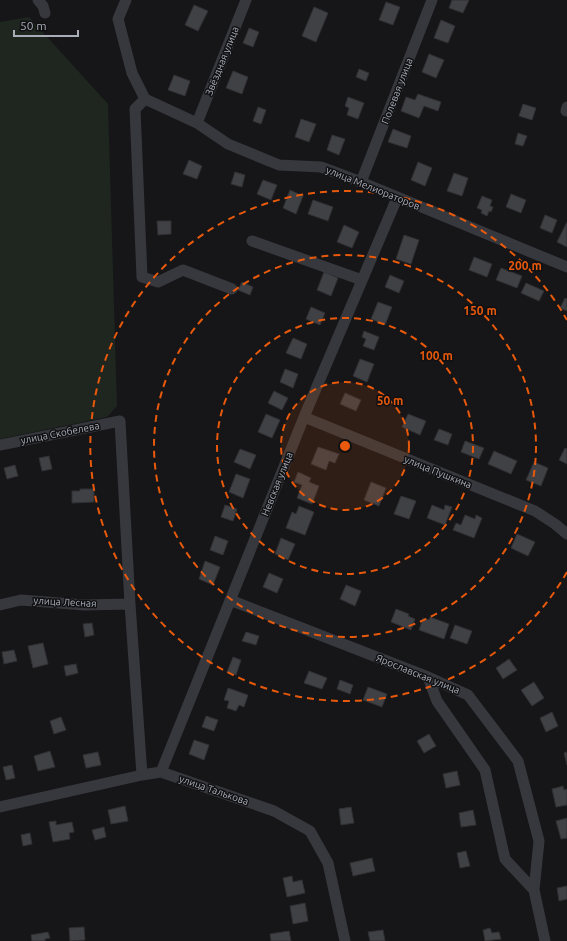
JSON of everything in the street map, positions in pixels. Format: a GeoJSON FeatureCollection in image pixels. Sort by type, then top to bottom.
{"type":"FeatureCollection","features":[{"type":"Feature","properties":{"kind":"street"},"geometry":{"type":"LineString","coordinates":[[38,0],[43,6],[44,13]]}},
{"type":"Feature","properties":{"kind":"street"},"geometry":{"type":"LineString","coordinates":[[126,0],[118,20],[132,73],[145,99],[135,109],[142,277],[158,282],[183,270],[232,289]]}},
{"type":"Feature","properties":{"kind":"street","name":"Звёздная улица"},"geometry":{"type":"LineString","coordinates":[[197,123],[246,0]]}},
{"type":"Feature","properties":{"kind":"street","name":"Полевая улица"},"geometry":{"type":"LineString","coordinates":[[361,182],[432,0]]}},
{"type":"Feature","properties":{"kind":"street","name":"улица Мелиораторов"},"geometry":{"type":"LineString","coordinates":[[145,99],[197,123],[228,144],[279,165],[321,167],[567,267]]}},
{"type":"Feature","properties":{"kind":"street","name":"Невская улица"},"geometry":{"type":"LineString","coordinates":[[161,772],[304,417],[397,198]]}},
{"type":"Feature","properties":{"kind":"street"},"geometry":{"type":"LineString","coordinates":[[252,241],[362,280]]}},
{"type":"Feature","properties":{"kind":"street","name":"улица Пушкина"},"geometry":{"type":"LineString","coordinates":[[304,417],[535,511],[567,534]]}},
{"type":"Feature","properties":{"kind":"street","name":"улица Скобелева"},"geometry":{"type":"LineString","coordinates":[[0,445],[120,421],[130,604]]}},
{"type":"Feature","properties":{"kind":"street","name":"улица Лесная"},"geometry":{"type":"LineString","coordinates":[[0,605],[21,600],[84,605],[130,604]]}},
{"type":"Feature","properties":{"kind":"street","name":"Ярославская улица"},"geometry":{"type":"LineString","coordinates":[[230,600],[428,677],[468,695],[518,761],[539,841],[534,890],[545,941]]}},
{"type":"Feature","properties":{"kind":"street"},"geometry":{"type":"LineString","coordinates":[[130,604],[142,775]]}},
{"type":"Feature","properties":{"kind":"street"},"geometry":{"type":"LineString","coordinates":[[428,677],[437,701],[485,770],[505,859],[534,890]]}},
{"type":"Feature","properties":{"kind":"street","name":"улица Талькова"},"geometry":{"type":"LineString","coordinates":[[0,807],[161,772],[274,811],[310,831],[328,863],[345,941]]}},
{"type":"Feature","properties":{"kind":"shaded area"},"geometry":{"type":"Polygon","coordinates":[[[29,17],[108,104],[117,406],[107,417],[0,439],[0,22],[29,17]]]}},
{"type":"Feature","properties":{"kind":"building"},"geometry":{"type":"Polygon","coordinates":[[[452,0],[469,0],[463,13],[449,8],[452,0]]]}},
{"type":"Feature","properties":{"kind":"building"},"geometry":{"type":"Polygon","coordinates":[[[386,2],[400,7],[393,25],[379,20],[386,2]]]}},
{"type":"Feature","properties":{"kind":"building"},"geometry":{"type":"Polygon","coordinates":[[[194,5],[208,11],[198,31],[185,25],[194,5]]]}},
{"type":"Feature","properties":{"kind":"building"},"geometry":{"type":"Polygon","coordinates":[[[314,7],[328,13],[316,42],[302,36],[314,7]]]}},
{"type":"Feature","properties":{"kind":"building"},"geometry":{"type":"Polygon","coordinates":[[[441,20],[455,26],[448,43],[434,38],[441,20]]]}},
{"type":"Feature","properties":{"kind":"building"},"geometry":{"type":"Polygon","coordinates":[[[249,28],[259,32],[253,47],[243,43],[249,28]]]}},
{"type":"Feature","properties":{"kind":"building"},"geometry":{"type":"Polygon","coordinates":[[[429,54],[444,60],[436,78],[422,72],[429,54]]]}},
{"type":"Feature","properties":{"kind":"building"},"geometry":{"type":"Polygon","coordinates":[[[359,69],[369,73],[366,81],[356,77],[359,69]]]}},
{"type":"Feature","properties":{"kind":"building"},"geometry":{"type":"Polygon","coordinates":[[[233,71],[248,77],[242,94],[226,88],[233,71]]]}},
{"type":"Feature","properties":{"kind":"building"},"geometry":{"type":"Polygon","coordinates":[[[174,75],[190,81],[185,96],[168,90],[174,75]]]}},
{"type":"Feature","properties":{"kind":"building"},"geometry":{"type":"Polygon","coordinates":[[[418,94],[441,102],[438,111],[424,106],[419,118],[401,111],[406,97],[415,100],[418,94]]]}},
{"type":"Feature","properties":{"kind":"building"},"geometry":{"type":"Polygon","coordinates":[[[348,97],[364,103],[358,119],[347,115],[349,108],[345,106],[348,97]]]}},
{"type":"Feature","properties":{"kind":"building"},"geometry":{"type":"Polygon","coordinates":[[[523,104],[536,108],[532,120],[519,116],[523,104]]]}},
{"type":"Feature","properties":{"kind":"building"},"geometry":{"type":"Polygon","coordinates":[[[258,107],[266,110],[261,124],[253,121],[258,107]]]}},
{"type":"Feature","properties":{"kind":"building"},"geometry":{"type":"Polygon","coordinates":[[[301,119],[316,124],[309,142],[295,137],[301,119]]]}},
{"type":"Feature","properties":{"kind":"building"},"geometry":{"type":"Polygon","coordinates":[[[393,129],[411,136],[407,148],[388,142],[393,129]]]}},
{"type":"Feature","properties":{"kind":"building"},"geometry":{"type":"Polygon","coordinates":[[[518,133],[527,136],[523,146],[515,144],[518,133]]]}},
{"type":"Feature","properties":{"kind":"building"},"geometry":{"type":"Polygon","coordinates":[[[332,135],[345,139],[339,155],[327,150],[332,135]]]}},
{"type":"Feature","properties":{"kind":"building"},"geometry":{"type":"Polygon","coordinates":[[[189,160],[202,166],[197,179],[183,174],[189,160]]]}},
{"type":"Feature","properties":{"kind":"building"},"geometry":{"type":"Polygon","coordinates":[[[418,162],[432,168],[425,186],[411,180],[418,162]]]}},
{"type":"Feature","properties":{"kind":"building"},"geometry":{"type":"Polygon","coordinates":[[[235,172],[245,175],[242,187],[231,184],[235,172]]]}},
{"type":"Feature","properties":{"kind":"building"},"geometry":{"type":"Polygon","coordinates":[[[454,173],[468,178],[462,196],[447,191],[454,173]]]}},
{"type":"Feature","properties":{"kind":"building"},"geometry":{"type":"Polygon","coordinates":[[[263,180],[277,185],[271,200],[257,194],[263,180]]]}},
{"type":"Feature","properties":{"kind":"building"},"geometry":{"type":"Polygon","coordinates":[[[290,190],[303,196],[296,214],[283,208],[290,190]]]}},
{"type":"Feature","properties":{"kind":"building"},"geometry":{"type":"Polygon","coordinates":[[[511,194],[526,200],[521,213],[506,207],[511,194]]]}},
{"type":"Feature","properties":{"kind":"building"},"geometry":{"type":"Polygon","coordinates":[[[482,196],[492,200],[490,206],[493,207],[487,216],[481,213],[482,210],[477,208],[482,196]]]}},
{"type":"Feature","properties":{"kind":"building"},"geometry":{"type":"Polygon","coordinates":[[[313,200],[333,207],[328,221],[308,214],[313,200]]]}},
{"type":"Feature","properties":{"kind":"building"},"geometry":{"type":"Polygon","coordinates":[[[545,215],[557,220],[552,233],[540,228],[545,215]]]}},
{"type":"Feature","properties":{"kind":"building"},"geometry":{"type":"Polygon","coordinates":[[[157,221],[171,221],[171,234],[158,235],[157,221]]]}},
{"type":"Feature","properties":{"kind":"building"},"geometry":{"type":"Polygon","coordinates":[[[567,222],[567,247],[557,242],[567,222]]]}},
{"type":"Feature","properties":{"kind":"building"},"geometry":{"type":"Polygon","coordinates":[[[344,225],[359,232],[352,248],[337,242],[344,225]]]}},
{"type":"Feature","properties":{"kind":"building"},"geometry":{"type":"Polygon","coordinates":[[[404,235],[419,240],[411,264],[396,259],[404,235]]]}},
{"type":"Feature","properties":{"kind":"building"},"geometry":{"type":"Polygon","coordinates":[[[474,257],[492,264],[487,277],[469,270],[474,257]]]}},
{"type":"Feature","properties":{"kind":"building"},"geometry":{"type":"Polygon","coordinates":[[[501,268],[522,276],[517,288],[496,280],[501,268]]]}},
{"type":"Feature","properties":{"kind":"building"},"geometry":{"type":"Polygon","coordinates":[[[324,272],[338,278],[331,296],[317,290],[324,272]]]}},
{"type":"Feature","properties":{"kind":"building"},"geometry":{"type":"Polygon","coordinates":[[[390,275],[404,281],[399,293],[385,287],[390,275]]]}},
{"type":"Feature","properties":{"kind":"building"},"geometry":{"type":"Polygon","coordinates":[[[242,282],[253,287],[250,295],[238,290],[242,282]]]}},
{"type":"Feature","properties":{"kind":"building"},"geometry":{"type":"Polygon","coordinates":[[[526,283],[544,291],[539,301],[521,293],[526,283]]]}},
{"type":"Feature","properties":{"kind":"building"},"geometry":{"type":"Polygon","coordinates":[[[565,298],[567,299],[567,311],[560,308],[565,298]]]}},
{"type":"Feature","properties":{"kind":"building"},"geometry":{"type":"Polygon","coordinates":[[[378,302],[392,307],[385,325],[371,319],[378,302]]]}},
{"type":"Feature","properties":{"kind":"building"},"geometry":{"type":"Polygon","coordinates":[[[311,307],[325,313],[320,325],[306,319],[311,307]]]}},
{"type":"Feature","properties":{"kind":"building"},"geometry":{"type":"Polygon","coordinates":[[[364,331],[379,337],[374,350],[363,346],[366,339],[362,337],[364,331]]]}},
{"type":"Feature","properties":{"kind":"building"},"geometry":{"type":"Polygon","coordinates":[[[293,338],[307,344],[301,359],[286,353],[293,338]]]}},
{"type":"Feature","properties":{"kind":"building"},"geometry":{"type":"Polygon","coordinates":[[[360,359],[374,364],[367,382],[353,376],[360,359]]]}},
{"type":"Feature","properties":{"kind":"building"},"geometry":{"type":"Polygon","coordinates":[[[285,369],[298,374],[293,388],[280,382],[285,369]]]}},
{"type":"Feature","properties":{"kind":"building"},"geometry":{"type":"Polygon","coordinates":[[[274,391],[288,398],[282,410],[268,403],[274,391]]]}},
{"type":"Feature","properties":{"kind":"building"},"geometry":{"type":"Polygon","coordinates":[[[345,393],[361,400],[356,411],[340,404],[345,393]]]}},
{"type":"Feature","properties":{"kind":"building"},"geometry":{"type":"Polygon","coordinates":[[[266,414],[280,420],[272,438],[258,432],[266,414]]]}},
{"type":"Feature","properties":{"kind":"building"},"geometry":{"type":"Polygon","coordinates":[[[408,414],[426,421],[420,435],[402,427],[408,414]]]}},
{"type":"Feature","properties":{"kind":"building"},"geometry":{"type":"Polygon","coordinates":[[[439,429],[452,434],[448,445],[434,440],[439,429]]]}},
{"type":"Feature","properties":{"kind":"building"},"geometry":{"type":"Polygon","coordinates":[[[465,441],[484,448],[479,459],[461,452],[465,441]]]}},
{"type":"Feature","properties":{"kind":"building"},"geometry":{"type":"Polygon","coordinates":[[[318,447],[339,454],[335,463],[329,461],[326,470],[311,464],[318,447]]]}},
{"type":"Feature","properties":{"kind":"building"},"geometry":{"type":"Polygon","coordinates":[[[565,448],[567,449],[567,464],[559,460],[565,448]]]}},
{"type":"Feature","properties":{"kind":"building"},"geometry":{"type":"Polygon","coordinates":[[[240,449],[256,455],[250,469],[234,462],[240,449]]]}},
{"type":"Feature","properties":{"kind":"building"},"geometry":{"type":"Polygon","coordinates":[[[494,451],[517,461],[511,474],[488,464],[494,451]]]}},
{"type":"Feature","properties":{"kind":"building"},"geometry":{"type":"Polygon","coordinates":[[[49,456],[52,469],[42,471],[39,458],[49,456]]]}},
{"type":"Feature","properties":{"kind":"building"},"geometry":{"type":"Polygon","coordinates":[[[534,462],[548,468],[541,486],[526,480],[534,462]]]}},
{"type":"Feature","properties":{"kind":"building"},"geometry":{"type":"Polygon","coordinates":[[[15,465],[18,476],[7,479],[4,468],[15,465]]]}},
{"type":"Feature","properties":{"kind":"building"},"geometry":{"type":"Polygon","coordinates":[[[298,472],[311,478],[309,482],[319,486],[312,504],[297,498],[302,485],[294,482],[298,472]]]}},
{"type":"Feature","properties":{"kind":"building"},"geometry":{"type":"Polygon","coordinates":[[[236,474],[250,479],[243,498],[229,492],[236,474]]]}},
{"type":"Feature","properties":{"kind":"building"},"geometry":{"type":"Polygon","coordinates":[[[371,482],[386,488],[379,506],[364,500],[371,482]]]}},
{"type":"Feature","properties":{"kind":"building"},"geometry":{"type":"Polygon","coordinates":[[[80,489],[94,489],[94,502],[72,503],[72,491],[80,491],[80,489]]]}},
{"type":"Feature","properties":{"kind":"building"},"geometry":{"type":"Polygon","coordinates":[[[401,496],[416,501],[409,519],[394,514],[401,496]]]}},
{"type":"Feature","properties":{"kind":"building"},"geometry":{"type":"Polygon","coordinates":[[[225,505],[237,509],[233,521],[221,517],[225,505]]]}},
{"type":"Feature","properties":{"kind":"building"},"geometry":{"type":"Polygon","coordinates":[[[432,505],[444,510],[445,505],[452,507],[445,525],[427,518],[432,505]]]}},
{"type":"Feature","properties":{"kind":"building"},"geometry":{"type":"Polygon","coordinates":[[[299,506],[314,512],[305,535],[286,528],[292,512],[296,514],[299,506]]]}},
{"type":"Feature","properties":{"kind":"building"},"geometry":{"type":"Polygon","coordinates":[[[465,515],[475,519],[476,515],[482,518],[474,538],[453,530],[456,523],[461,525],[465,515]]]}},
{"type":"Feature","properties":{"kind":"building"},"geometry":{"type":"Polygon","coordinates":[[[517,534],[535,542],[528,556],[511,548],[517,534]]]}},
{"type":"Feature","properties":{"kind":"building"},"geometry":{"type":"Polygon","coordinates":[[[215,536],[228,541],[223,555],[210,550],[215,536]]]}},
{"type":"Feature","properties":{"kind":"building"},"geometry":{"type":"Polygon","coordinates":[[[281,538],[295,544],[288,560],[275,554],[281,538]]]}},
{"type":"Feature","properties":{"kind":"building"},"geometry":{"type":"Polygon","coordinates":[[[205,561],[220,567],[213,585],[199,579],[205,561]]]}},
{"type":"Feature","properties":{"kind":"building"},"geometry":{"type":"Polygon","coordinates":[[[269,573],[283,579],[277,593],[263,587],[269,573]]]}},
{"type":"Feature","properties":{"kind":"building"},"geometry":{"type":"Polygon","coordinates":[[[346,585],[361,591],[355,606],[340,599],[346,585]]]}},
{"type":"Feature","properties":{"kind":"building"},"geometry":{"type":"Polygon","coordinates":[[[396,609],[409,614],[408,616],[415,619],[411,630],[391,622],[396,609]]]}},
{"type":"Feature","properties":{"kind":"building"},"geometry":{"type":"Polygon","coordinates":[[[430,617],[449,624],[444,639],[419,630],[423,618],[429,620],[430,617]]]}},
{"type":"Feature","properties":{"kind":"building"},"geometry":{"type":"Polygon","coordinates":[[[92,623],[94,635],[85,637],[83,624],[92,623]]]}},
{"type":"Feature","properties":{"kind":"building"},"geometry":{"type":"Polygon","coordinates":[[[455,625],[472,631],[467,644],[450,638],[455,625]]]}},
{"type":"Feature","properties":{"kind":"building"},"geometry":{"type":"Polygon","coordinates":[[[246,632],[259,636],[256,645],[242,641],[246,632]]]}},
{"type":"Feature","properties":{"kind":"building"},"geometry":{"type":"Polygon","coordinates":[[[43,643],[48,664],[33,668],[28,646],[43,643]]]}},
{"type":"Feature","properties":{"kind":"building"},"geometry":{"type":"Polygon","coordinates":[[[14,650],[17,661],[4,664],[2,652],[14,650]]]}},
{"type":"Feature","properties":{"kind":"building"},"geometry":{"type":"Polygon","coordinates":[[[233,657],[241,660],[236,675],[227,672],[233,657]]]}},
{"type":"Feature","properties":{"kind":"building"},"geometry":{"type":"Polygon","coordinates":[[[509,659],[517,670],[503,679],[496,668],[509,659]]]}},
{"type":"Feature","properties":{"kind":"building"},"geometry":{"type":"Polygon","coordinates":[[[76,664],[78,673],[66,676],[64,666],[76,664]]]}},
{"type":"Feature","properties":{"kind":"building"},"geometry":{"type":"Polygon","coordinates":[[[309,671],[327,678],[322,689],[304,683],[309,671]]]}},
{"type":"Feature","properties":{"kind":"building"},"geometry":{"type":"Polygon","coordinates":[[[340,680],[353,685],[350,694],[337,689],[340,680]]]}},
{"type":"Feature","properties":{"kind":"building"},"geometry":{"type":"Polygon","coordinates":[[[534,682],[544,698],[532,706],[521,690],[534,682]]]}},
{"type":"Feature","properties":{"kind":"building"},"geometry":{"type":"Polygon","coordinates":[[[368,687],[387,694],[382,707],[363,700],[368,687]]]}},
{"type":"Feature","properties":{"kind":"building"},"geometry":{"type":"Polygon","coordinates":[[[228,688],[248,695],[244,707],[239,705],[236,711],[227,708],[229,701],[224,700],[228,688]]]}},
{"type":"Feature","properties":{"kind":"building"},"geometry":{"type":"Polygon","coordinates":[[[552,712],[558,726],[546,732],[540,718],[552,712]]]}},
{"type":"Feature","properties":{"kind":"building"},"geometry":{"type":"Polygon","coordinates":[[[206,716],[218,720],[214,731],[202,727],[206,716]]]}},
{"type":"Feature","properties":{"kind":"building"},"geometry":{"type":"Polygon","coordinates":[[[61,717],[66,730],[54,734],[50,721],[61,717]]]}},
{"type":"Feature","properties":{"kind":"building"},"geometry":{"type":"Polygon","coordinates":[[[429,734],[436,746],[424,753],[417,741],[429,734]]]}},
{"type":"Feature","properties":{"kind":"building"},"geometry":{"type":"Polygon","coordinates":[[[194,740],[209,745],[204,760],[189,754],[194,740]]]}},
{"type":"Feature","properties":{"kind":"building"},"geometry":{"type":"Polygon","coordinates":[[[50,751],[55,767],[38,771],[34,756],[50,751]]]}},
{"type":"Feature","properties":{"kind":"building"},"geometry":{"type":"Polygon","coordinates":[[[98,752],[101,765],[86,768],[83,755],[98,752]]]}},
{"type":"Feature","properties":{"kind":"building"},"geometry":{"type":"Polygon","coordinates":[[[567,752],[567,765],[564,753],[567,752]]]}},
{"type":"Feature","properties":{"kind":"building"},"geometry":{"type":"Polygon","coordinates":[[[12,765],[15,778],[6,780],[3,767],[12,765]]]}},
{"type":"Feature","properties":{"kind":"building"},"geometry":{"type":"Polygon","coordinates":[[[457,771],[460,785],[446,788],[443,774],[457,771]]]}},
{"type":"Feature","properties":{"kind":"building"},"geometry":{"type":"Polygon","coordinates":[[[563,786],[564,790],[567,789],[567,805],[556,807],[552,789],[563,786]]]}},
{"type":"Feature","properties":{"kind":"building"},"geometry":{"type":"Polygon","coordinates":[[[125,806],[128,821],[111,824],[108,810],[125,806]]]}},
{"type":"Feature","properties":{"kind":"building"},"geometry":{"type":"Polygon","coordinates":[[[351,807],[354,823],[341,825],[339,809],[351,807]]]}},
{"type":"Feature","properties":{"kind":"building"},"geometry":{"type":"Polygon","coordinates":[[[473,810],[476,825],[461,827],[459,813],[473,810]]]}},
{"type":"Feature","properties":{"kind":"building"},"geometry":{"type":"Polygon","coordinates":[[[567,818],[567,838],[561,839],[556,821],[567,818]]]}},
{"type":"Feature","properties":{"kind":"building"},"geometry":{"type":"Polygon","coordinates":[[[56,821],[56,825],[72,822],[74,832],[69,833],[70,839],[53,842],[49,822],[56,821]]]}},
{"type":"Feature","properties":{"kind":"building"},"geometry":{"type":"Polygon","coordinates":[[[104,827],[106,837],[95,840],[92,830],[104,827]]]}},
{"type":"Feature","properties":{"kind":"building"},"geometry":{"type":"Polygon","coordinates":[[[30,833],[32,844],[23,846],[21,835],[30,833]]]}},
{"type":"Feature","properties":{"kind":"building"},"geometry":{"type":"Polygon","coordinates":[[[466,851],[470,866],[460,868],[457,853],[466,851]]]}},
{"type":"Feature","properties":{"kind":"building"},"geometry":{"type":"Polygon","coordinates":[[[372,858],[375,871],[353,876],[350,863],[372,858]]]}},
{"type":"Feature","properties":{"kind":"building"},"geometry":{"type":"Polygon","coordinates":[[[292,876],[293,882],[302,880],[305,893],[287,897],[283,878],[292,876]]]}},
{"type":"Feature","properties":{"kind":"building"},"geometry":{"type":"Polygon","coordinates":[[[567,886],[567,899],[559,901],[557,888],[567,886]]]}},
{"type":"Feature","properties":{"kind":"building"},"geometry":{"type":"Polygon","coordinates":[[[305,903],[308,921],[293,924],[290,906],[305,903]]]}},
{"type":"Feature","properties":{"kind":"building"},"geometry":{"type":"Polygon","coordinates":[[[84,927],[85,940],[70,941],[69,928],[84,927]]]}},
{"type":"Feature","properties":{"kind":"building"},"geometry":{"type":"Polygon","coordinates":[[[490,928],[492,933],[499,932],[501,939],[485,941],[483,930],[490,928]]]}},
{"type":"Feature","properties":{"kind":"building"},"geometry":{"type":"Polygon","coordinates":[[[383,930],[385,941],[370,941],[368,932],[383,930]]]}},
{"type":"Feature","properties":{"kind":"building"},"geometry":{"type":"Polygon","coordinates":[[[289,931],[291,941],[271,941],[270,934],[289,931]]]}},
{"type":"Feature","properties":{"kind":"building"},"geometry":{"type":"Polygon","coordinates":[[[48,932],[50,938],[45,939],[45,941],[32,941],[31,935],[48,932]]]}}]}
